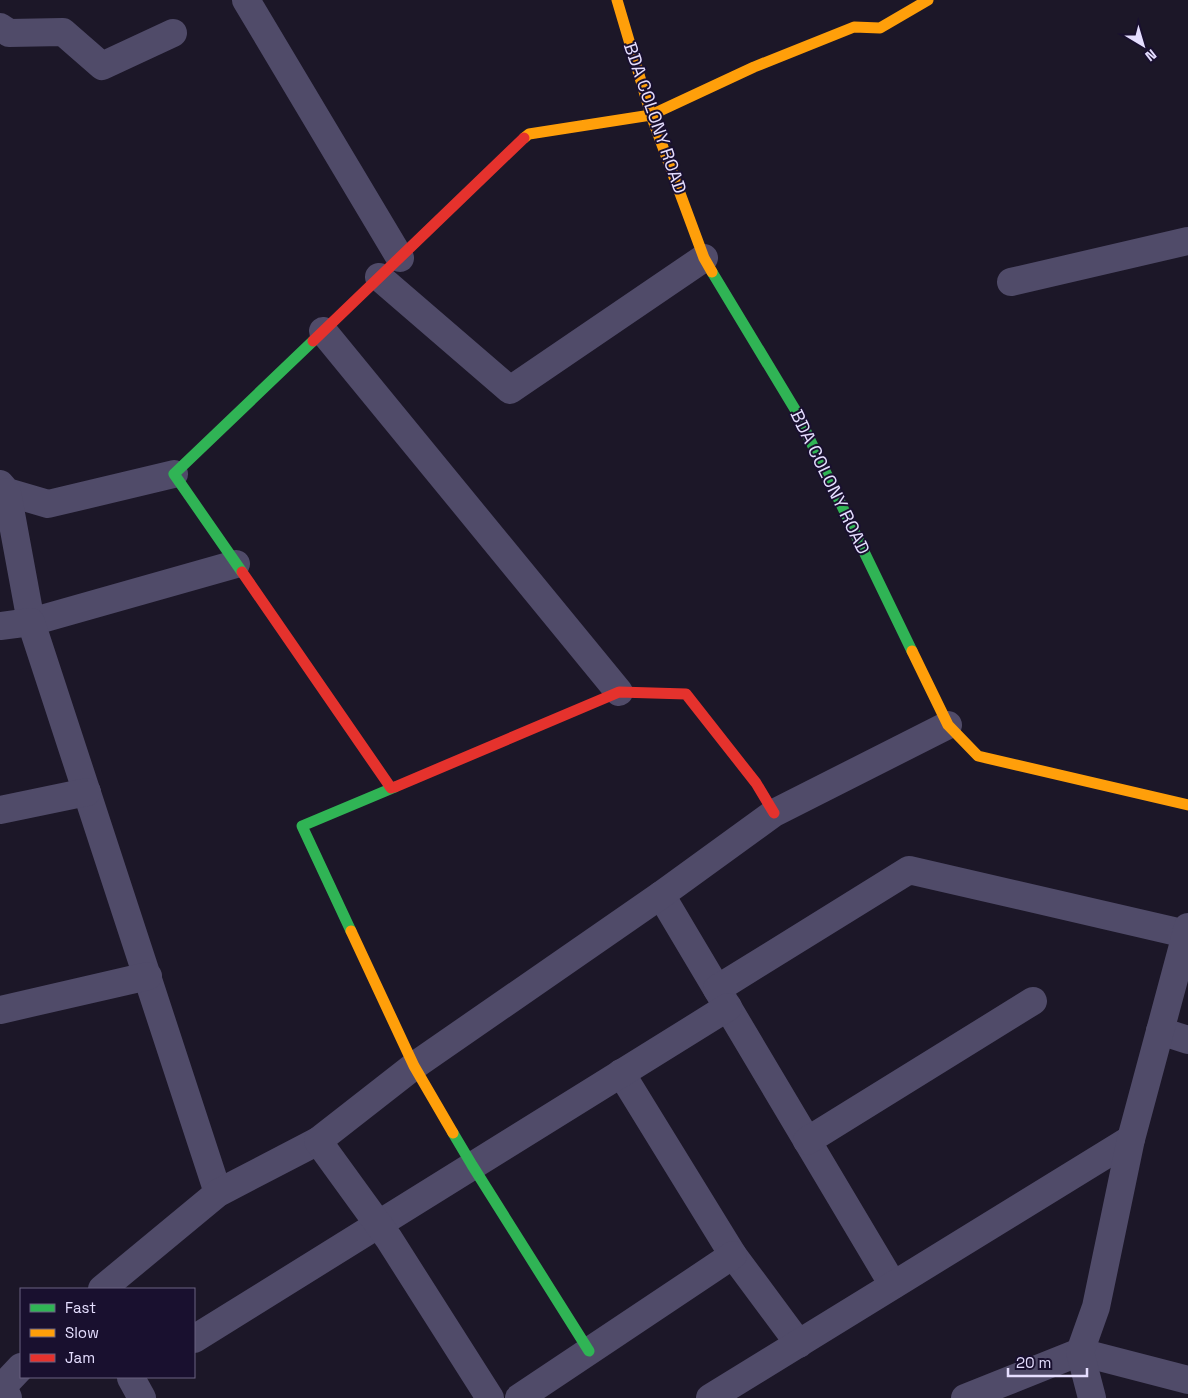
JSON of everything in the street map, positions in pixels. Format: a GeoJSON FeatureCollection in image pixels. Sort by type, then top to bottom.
{"type":"FeatureCollection","features":[{"type":"Feature","properties":{"kind":"street"},"geometry":{"type":"LineString","coordinates":[[246,0],[400,258]]}},
{"type":"Feature","properties":{"kind":"street","name":"BDA COLONY ROAD"},"geometry":{"type":"LineString","coordinates":[[617,0],[651,115],[704,258],[796,411],[948,725],[978,756],[1188,805]]}},
{"type":"Feature","properties":{"kind":"street"},"geometry":{"type":"LineString","coordinates":[[4,488],[48,504],[174,474],[530,134],[651,115],[754,67],[854,27],[880,28],[928,0]]}},
{"type":"Feature","properties":{"kind":"street"},"geometry":{"type":"LineString","coordinates":[[0,27],[9,33],[63,32],[102,66],[173,33]]}},
{"type":"Feature","properties":{"kind":"street"},"geometry":{"type":"LineString","coordinates":[[1011,282],[1188,240]]}},
{"type":"Feature","properties":{"kind":"street"},"geometry":{"type":"LineString","coordinates":[[379,277],[510,390],[704,258]]}},
{"type":"Feature","properties":{"kind":"street"},"geometry":{"type":"LineString","coordinates":[[323,331],[619,692]]}},
{"type":"Feature","properties":{"kind":"street"},"geometry":{"type":"LineString","coordinates":[[174,474],[391,788]]}},
{"type":"Feature","properties":{"kind":"street"},"geometry":{"type":"LineString","coordinates":[[4,488],[31,622],[218,1193]]}},
{"type":"Feature","properties":{"kind":"street"},"geometry":{"type":"LineString","coordinates":[[0,626],[31,622],[236,564]]}},
{"type":"Feature","properties":{"kind":"street"},"geometry":{"type":"LineString","coordinates":[[589,1351],[472,1166],[414,1066],[302,826],[619,692],[686,694],[756,784],[774,813]]}},
{"type":"Feature","properties":{"kind":"street"},"geometry":{"type":"LineString","coordinates":[[103,1288],[218,1193],[318,1141],[414,1066],[661,895],[774,813],[948,725]]}},
{"type":"Feature","properties":{"kind":"street"},"geometry":{"type":"LineString","coordinates":[[0,810],[87,792]]}},
{"type":"Feature","properties":{"kind":"street"},"geometry":{"type":"LineString","coordinates":[[195,1338],[620,1073],[723,998],[909,870],[1187,930],[1131,1140],[1096,1307],[1080,1352],[1092,1398]]}},
{"type":"Feature","properties":{"kind":"street"},"geometry":{"type":"LineString","coordinates":[[661,895],[893,1285]]}},
{"type":"Feature","properties":{"kind":"street"},"geometry":{"type":"LineString","coordinates":[[0,1010],[148,976]]}},
{"type":"Feature","properties":{"kind":"street"},"geometry":{"type":"LineString","coordinates":[[807,1141],[1033,1000]]}},
{"type":"Feature","properties":{"kind":"street"},"geometry":{"type":"LineString","coordinates":[[1160,1031],[1188,1040]]}},
{"type":"Feature","properties":{"kind":"street"},"geometry":{"type":"LineString","coordinates":[[620,1073],[733,1255],[799,1344]]}},
{"type":"Feature","properties":{"kind":"street"},"geometry":{"type":"LineString","coordinates":[[710,1398],[1131,1140]]}},
{"type":"Feature","properties":{"kind":"street"},"geometry":{"type":"LineString","coordinates":[[318,1141],[379,1224],[490,1398]]}},
{"type":"Feature","properties":{"kind":"street"},"geometry":{"type":"LineString","coordinates":[[519,1398],[733,1255]]}},
{"type":"Feature","properties":{"kind":"street"},"geometry":{"type":"LineString","coordinates":[[965,1398],[1080,1352],[1188,1380]]}},
{"type":"Feature","properties":{"kind":"street"},"geometry":{"type":"LineString","coordinates":[[131,1378],[142,1398]]}},
{"type":"Feature","properties":{"kind":"traffic: fast"},"geometry":{"type":"LineString","coordinates":[[712,272],[796,411],[912,651]]}},
{"type":"Feature","properties":{"kind":"traffic: fast"},"geometry":{"type":"LineString","coordinates":[[242,572],[174,474],[313,341]]}},
{"type":"Feature","properties":{"kind":"traffic: fast"},"geometry":{"type":"LineString","coordinates":[[351,931],[302,826],[395,787]]}},
{"type":"Feature","properties":{"kind":"traffic: fast"},"geometry":{"type":"LineString","coordinates":[[453,1133],[589,1351]]}},
{"type":"Feature","properties":{"kind":"traffic: slow"},"geometry":{"type":"LineString","coordinates":[[617,0],[651,115],[704,258],[712,272]]}},
{"type":"Feature","properties":{"kind":"traffic: slow"},"geometry":{"type":"LineString","coordinates":[[524,138],[529,134],[651,115],[754,67],[854,27],[880,28],[928,0]]}},
{"type":"Feature","properties":{"kind":"traffic: slow"},"geometry":{"type":"LineString","coordinates":[[912,651],[948,725],[978,756],[1188,805]]}},
{"type":"Feature","properties":{"kind":"traffic: slow"},"geometry":{"type":"LineString","coordinates":[[351,931],[414,1066],[453,1133]]}},
{"type":"Feature","properties":{"kind":"traffic: jam"},"geometry":{"type":"LineString","coordinates":[[313,341],[524,138]]}},
{"type":"Feature","properties":{"kind":"traffic: jam"},"geometry":{"type":"LineString","coordinates":[[242,572],[391,788]]}},
{"type":"Feature","properties":{"kind":"traffic: jam"},"geometry":{"type":"LineString","coordinates":[[395,787],[619,692],[686,694],[756,783],[774,813]]}}]}
